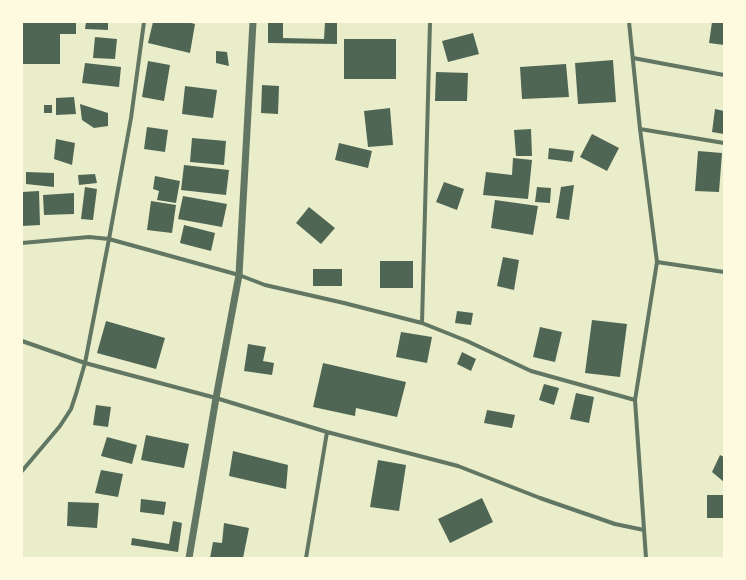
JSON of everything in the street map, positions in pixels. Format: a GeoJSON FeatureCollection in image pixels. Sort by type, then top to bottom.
{"type":"FeatureCollection","features":[{"type":"Feature","properties":{"kind":"street"},"geometry":{"type":"LineString","coordinates":[[22,471],[60,426],[71,409],[85,363],[131,118],[144,22]]}},
{"type":"Feature","properties":{"kind":"street"},"geometry":{"type":"LineString","coordinates":[[189,558],[216,398],[239,275],[252,22]]}},
{"type":"Feature","properties":{"kind":"street"},"geometry":{"type":"LineString","coordinates":[[422,323],[430,22]]}},
{"type":"Feature","properties":{"kind":"street"},"geometry":{"type":"LineString","coordinates":[[629,22],[640,129],[658,262],[635,400],[646,558]]}},
{"type":"Feature","properties":{"kind":"street"},"geometry":{"type":"LineString","coordinates":[[633,58],[724,75]]}},
{"type":"Feature","properties":{"kind":"street"},"geometry":{"type":"LineString","coordinates":[[640,129],[724,143]]}},
{"type":"Feature","properties":{"kind":"street"},"geometry":{"type":"LineString","coordinates":[[22,243],[89,237],[109,239],[239,275],[266,285],[422,323],[467,341],[531,371],[635,400]]}},
{"type":"Feature","properties":{"kind":"street"},"geometry":{"type":"LineString","coordinates":[[658,262],[724,272]]}},
{"type":"Feature","properties":{"kind":"street"},"geometry":{"type":"LineString","coordinates":[[22,341],[85,363],[216,398],[326,432],[458,466],[540,498],[615,524],[644,530]]}},
{"type":"Feature","properties":{"kind":"street"},"geometry":{"type":"LineString","coordinates":[[306,558],[326,432]]}},
{"type":"Feature","properties":{"kind":"building"},"geometry":{"type":"Polygon","coordinates":[[[22,22],[76,22],[76,34],[60,34],[60,64],[22,64],[22,22]]]}},
{"type":"Feature","properties":{"kind":"building"},"geometry":{"type":"Polygon","coordinates":[[[86,22],[108,22],[108,30],[85,29],[86,22]]]}},
{"type":"Feature","properties":{"kind":"building"},"geometry":{"type":"Polygon","coordinates":[[[153,22],[188,22],[195,24],[190,53],[148,43],[153,22]]]}},
{"type":"Feature","properties":{"kind":"building"},"geometry":{"type":"Polygon","coordinates":[[[268,22],[283,22],[283,38],[324,39],[325,22],[337,22],[337,44],[268,43],[268,22]]]}},
{"type":"Feature","properties":{"kind":"building"},"geometry":{"type":"Polygon","coordinates":[[[712,22],[724,23],[724,45],[709,43],[712,22]]]}},
{"type":"Feature","properties":{"kind":"building"},"geometry":{"type":"Polygon","coordinates":[[[473,33],[479,54],[448,62],[442,41],[473,33]]]}},
{"type":"Feature","properties":{"kind":"building"},"geometry":{"type":"Polygon","coordinates":[[[95,37],[117,39],[115,59],[93,58],[95,37]]]}},
{"type":"Feature","properties":{"kind":"building"},"geometry":{"type":"Polygon","coordinates":[[[344,39],[396,39],[396,79],[344,79],[344,39]]]}},
{"type":"Feature","properties":{"kind":"building"},"geometry":{"type":"Polygon","coordinates":[[[216,51],[227,52],[229,66],[216,63],[216,51]]]}},
{"type":"Feature","properties":{"kind":"building"},"geometry":{"type":"Polygon","coordinates":[[[613,60],[616,102],[578,104],[575,63],[613,60]]]}},
{"type":"Feature","properties":{"kind":"building"},"geometry":{"type":"Polygon","coordinates":[[[148,61],[170,65],[164,101],[142,97],[148,61]]]}},
{"type":"Feature","properties":{"kind":"building"},"geometry":{"type":"Polygon","coordinates":[[[85,63],[121,67],[119,87],[82,83],[85,63]]]}},
{"type":"Feature","properties":{"kind":"building"},"geometry":{"type":"Polygon","coordinates":[[[566,64],[569,97],[522,99],[520,67],[566,64]]]}},
{"type":"Feature","properties":{"kind":"building"},"geometry":{"type":"Polygon","coordinates":[[[436,72],[468,73],[467,101],[435,101],[436,72]]]}},
{"type":"Feature","properties":{"kind":"building"},"geometry":{"type":"Polygon","coordinates":[[[262,85],[279,86],[278,114],[261,113],[262,85]]]}},
{"type":"Feature","properties":{"kind":"building"},"geometry":{"type":"Polygon","coordinates":[[[185,86],[217,90],[213,118],[182,114],[185,86]]]}},
{"type":"Feature","properties":{"kind":"building"},"geometry":{"type":"Polygon","coordinates":[[[74,97],[76,114],[56,115],[56,98],[74,97]]]}},
{"type":"Feature","properties":{"kind":"building"},"geometry":{"type":"Polygon","coordinates":[[[80,104],[108,113],[108,126],[94,128],[82,120],[80,104]]]}},
{"type":"Feature","properties":{"kind":"building"},"geometry":{"type":"Polygon","coordinates":[[[44,105],[52,105],[52,113],[44,113],[44,105]]]}},
{"type":"Feature","properties":{"kind":"building"},"geometry":{"type":"Polygon","coordinates":[[[390,108],[393,145],[368,147],[364,111],[390,108]]]}},
{"type":"Feature","properties":{"kind":"building"},"geometry":{"type":"Polygon","coordinates":[[[715,109],[724,111],[724,134],[712,132],[715,109]]]}},
{"type":"Feature","properties":{"kind":"building"},"geometry":{"type":"Polygon","coordinates":[[[147,127],[168,130],[165,152],[144,149],[147,127]]]}},
{"type":"Feature","properties":{"kind":"building"},"geometry":{"type":"Polygon","coordinates":[[[531,129],[532,156],[516,156],[514,130],[531,129]]]}},
{"type":"Feature","properties":{"kind":"building"},"geometry":{"type":"Polygon","coordinates":[[[592,134],[619,148],[607,171],[580,157],[592,134]]]}},
{"type":"Feature","properties":{"kind":"building"},"geometry":{"type":"Polygon","coordinates":[[[192,138],[226,141],[224,165],[190,162],[192,138]]]}},
{"type":"Feature","properties":{"kind":"building"},"geometry":{"type":"Polygon","coordinates":[[[56,139],[75,143],[72,165],[54,159],[56,139]]]}},
{"type":"Feature","properties":{"kind":"building"},"geometry":{"type":"Polygon","coordinates":[[[339,143],[372,151],[368,168],[335,160],[339,143]]]}},
{"type":"Feature","properties":{"kind":"building"},"geometry":{"type":"Polygon","coordinates":[[[549,148],[574,151],[572,162],[548,159],[549,148]]]}},
{"type":"Feature","properties":{"kind":"building"},"geometry":{"type":"Polygon","coordinates":[[[698,151],[722,153],[719,192],[695,191],[698,151]]]}},
{"type":"Feature","properties":{"kind":"building"},"geometry":{"type":"Polygon","coordinates":[[[513,158],[532,160],[528,199],[483,195],[486,172],[512,175],[513,158]]]}},
{"type":"Feature","properties":{"kind":"building"},"geometry":{"type":"Polygon","coordinates":[[[184,165],[229,170],[226,195],[181,190],[184,165]]]}},
{"type":"Feature","properties":{"kind":"building"},"geometry":{"type":"Polygon","coordinates":[[[26,172],[54,173],[54,187],[26,184],[26,172]]]}},
{"type":"Feature","properties":{"kind":"building"},"geometry":{"type":"Polygon","coordinates":[[[95,174],[97,183],[79,185],[78,175],[95,174]]]}},
{"type":"Feature","properties":{"kind":"building"},"geometry":{"type":"Polygon","coordinates":[[[155,176],[180,181],[176,203],[157,200],[159,191],[153,189],[155,176]]]}},
{"type":"Feature","properties":{"kind":"building"},"geometry":{"type":"Polygon","coordinates":[[[444,182],[464,189],[457,210],[436,202],[444,182]]]}},
{"type":"Feature","properties":{"kind":"building"},"geometry":{"type":"Polygon","coordinates":[[[574,185],[569,220],[556,218],[561,187],[574,185]]]}},
{"type":"Feature","properties":{"kind":"building"},"geometry":{"type":"Polygon","coordinates":[[[85,187],[97,189],[93,220],[81,219],[85,187]]]}},
{"type":"Feature","properties":{"kind":"building"},"geometry":{"type":"Polygon","coordinates":[[[537,187],[551,188],[550,203],[535,202],[537,187]]]}},
{"type":"Feature","properties":{"kind":"building"},"geometry":{"type":"Polygon","coordinates":[[[39,191],[40,225],[22,226],[22,192],[39,191]]]}},
{"type":"Feature","properties":{"kind":"building"},"geometry":{"type":"Polygon","coordinates":[[[74,193],[74,214],[44,215],[43,195],[74,193]]]}},
{"type":"Feature","properties":{"kind":"building"},"geometry":{"type":"Polygon","coordinates":[[[183,196],[227,204],[222,227],[178,219],[183,196]]]}},
{"type":"Feature","properties":{"kind":"building"},"geometry":{"type":"Polygon","coordinates":[[[495,200],[538,206],[533,235],[491,228],[495,200]]]}},
{"type":"Feature","properties":{"kind":"building"},"geometry":{"type":"Polygon","coordinates":[[[151,201],[176,205],[172,233],[147,230],[151,201]]]}},
{"type":"Feature","properties":{"kind":"building"},"geometry":{"type":"Polygon","coordinates":[[[309,207],[335,228],[321,244],[296,223],[309,207]]]}},
{"type":"Feature","properties":{"kind":"building"},"geometry":{"type":"Polygon","coordinates":[[[184,225],[215,233],[211,251],[180,243],[184,225]]]}},
{"type":"Feature","properties":{"kind":"building"},"geometry":{"type":"Polygon","coordinates":[[[503,257],[519,260],[514,290],[497,286],[503,257]]]}},
{"type":"Feature","properties":{"kind":"building"},"geometry":{"type":"Polygon","coordinates":[[[380,261],[413,261],[413,288],[380,288],[380,261]]]}},
{"type":"Feature","properties":{"kind":"building"},"geometry":{"type":"Polygon","coordinates":[[[313,269],[342,269],[342,286],[313,286],[313,269]]]}},
{"type":"Feature","properties":{"kind":"building"},"geometry":{"type":"Polygon","coordinates":[[[457,311],[473,313],[471,325],[455,323],[457,311]]]}},
{"type":"Feature","properties":{"kind":"building"},"geometry":{"type":"Polygon","coordinates":[[[592,320],[627,324],[620,377],[585,373],[592,320]]]}},
{"type":"Feature","properties":{"kind":"building"},"geometry":{"type":"Polygon","coordinates":[[[106,321],[165,338],[156,369],[97,353],[106,321]]]}},
{"type":"Feature","properties":{"kind":"building"},"geometry":{"type":"Polygon","coordinates":[[[540,327],[562,332],[555,362],[533,357],[540,327]]]}},
{"type":"Feature","properties":{"kind":"building"},"geometry":{"type":"Polygon","coordinates":[[[401,332],[432,337],[427,363],[396,357],[401,332]]]}},
{"type":"Feature","properties":{"kind":"building"},"geometry":{"type":"Polygon","coordinates":[[[248,344],[266,347],[263,361],[274,363],[272,375],[244,371],[248,344]]]}},
{"type":"Feature","properties":{"kind":"building"},"geometry":{"type":"Polygon","coordinates":[[[462,352],[476,359],[471,371],[457,364],[462,352]]]}},
{"type":"Feature","properties":{"kind":"building"},"geometry":{"type":"Polygon","coordinates":[[[323,363],[406,382],[397,417],[356,408],[355,416],[313,407],[323,363]]]}},
{"type":"Feature","properties":{"kind":"building"},"geometry":{"type":"Polygon","coordinates":[[[544,384],[559,388],[554,405],[539,400],[544,384]]]}},
{"type":"Feature","properties":{"kind":"building"},"geometry":{"type":"Polygon","coordinates":[[[576,393],[594,397],[589,423],[570,419],[576,393]]]}},
{"type":"Feature","properties":{"kind":"building"},"geometry":{"type":"Polygon","coordinates":[[[96,405],[111,407],[108,427],[93,425],[96,405]]]}},
{"type":"Feature","properties":{"kind":"building"},"geometry":{"type":"Polygon","coordinates":[[[487,410],[515,415],[512,428],[484,423],[487,410]]]}},
{"type":"Feature","properties":{"kind":"building"},"geometry":{"type":"Polygon","coordinates":[[[146,435],[189,444],[184,468],[141,460],[146,435]]]}},
{"type":"Feature","properties":{"kind":"building"},"geometry":{"type":"Polygon","coordinates":[[[107,437],[137,445],[132,464],[101,456],[107,437]]]}},
{"type":"Feature","properties":{"kind":"building"},"geometry":{"type":"Polygon","coordinates":[[[233,451],[288,465],[286,489],[229,476],[233,451]]]}},
{"type":"Feature","properties":{"kind":"building"},"geometry":{"type":"Polygon","coordinates":[[[720,455],[724,457],[724,482],[712,472],[720,455]]]}},
{"type":"Feature","properties":{"kind":"building"},"geometry":{"type":"Polygon","coordinates":[[[378,460],[406,465],[399,511],[370,507],[378,460]]]}},
{"type":"Feature","properties":{"kind":"building"},"geometry":{"type":"Polygon","coordinates":[[[101,470],[123,474],[118,497],[95,493],[101,470]]]}},
{"type":"Feature","properties":{"kind":"building"},"geometry":{"type":"Polygon","coordinates":[[[707,495],[724,495],[724,518],[707,518],[707,495]]]}},
{"type":"Feature","properties":{"kind":"building"},"geometry":{"type":"Polygon","coordinates":[[[482,498],[493,522],[450,543],[438,519],[482,498]]]}},
{"type":"Feature","properties":{"kind":"building"},"geometry":{"type":"Polygon","coordinates":[[[141,499],[166,502],[164,515],[140,512],[141,499]]]}},
{"type":"Feature","properties":{"kind":"building"},"geometry":{"type":"Polygon","coordinates":[[[68,502],[99,503],[97,528],[67,526],[68,502]]]}},
{"type":"Feature","properties":{"kind":"building"},"geometry":{"type":"Polygon","coordinates":[[[173,521],[182,523],[178,552],[131,545],[132,538],[169,544],[173,521]]]}},
{"type":"Feature","properties":{"kind":"building"},"geometry":{"type":"Polygon","coordinates":[[[224,523],[249,528],[243,558],[210,558],[213,542],[222,543],[224,523]]]}}]}
